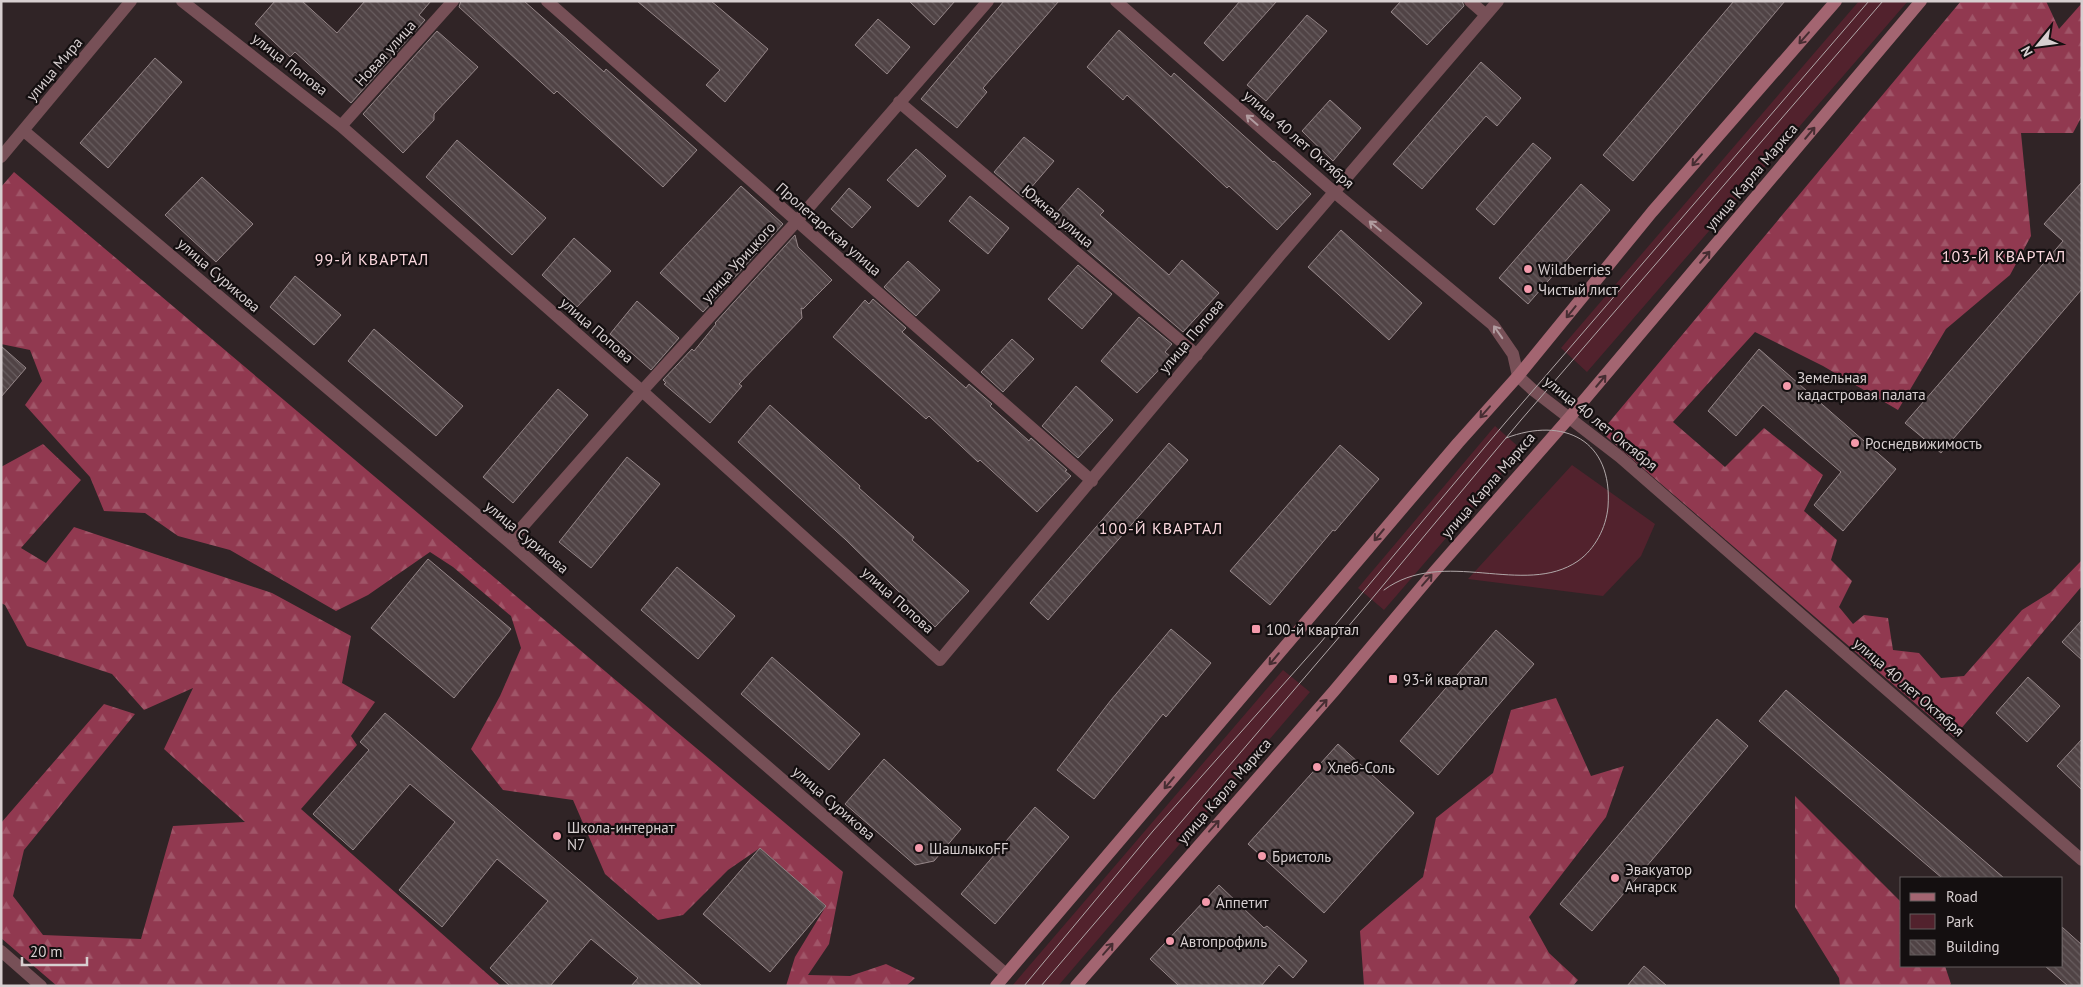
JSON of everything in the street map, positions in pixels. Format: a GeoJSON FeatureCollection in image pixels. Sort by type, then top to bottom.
{"type":"FeatureCollection","features":[{"type":"Feature","properties":{"kind":"street","name":"улица Мира"},"geometry":{"type":"LineString","coordinates":[[1,157],[131,1]]}},
{"type":"Feature","properties":{"kind":"street","name":"улица Попова"},"geometry":{"type":"LineString","coordinates":[[182,1],[341,126],[642,391],[940,660],[1334,192],[1498,1]]}},
{"type":"Feature","properties":{"kind":"street","name":"Новая улица"},"geometry":{"type":"LineString","coordinates":[[341,126],[453,1]]}},
{"type":"Feature","properties":{"kind":"street","name":"Пролетарская улица"},"geometry":{"type":"LineString","coordinates":[[546,1],[1092,480]]}},
{"type":"Feature","properties":{"kind":"street","name":"улица Урицкого"},"geometry":{"type":"LineString","coordinates":[[509,542],[642,391],[796,222],[988,1]]}},
{"type":"Feature","properties":{"kind":"street","name":"улица 40 лет Октября"},"geometry":{"type":"LineString","coordinates":[[1116,1],[1334,192],[1493,325],[1513,354],[1518,376],[1620,457],[2082,860]]}},
{"type":"Feature","properties":{"kind":"street"},"geometry":{"type":"LineString","coordinates":[[1470,1],[1486,15]]}},
{"type":"Feature","properties":{"kind":"street"},"geometry":{"type":"LineString","coordinates":[[996,986],[1452,450],[1518,376],[1652,212],[1836,1]]}},
{"type":"Feature","properties":{"kind":"street","name":"улица Карла Маркса"},"geometry":{"type":"LineString","coordinates":[[1076,986],[1334,692],[1422,586],[1569,418],[1921,1]]}},
{"type":"Feature","properties":{"kind":"street","name":"Южная улица"},"geometry":{"type":"LineString","coordinates":[[899,102],[1196,355]]}},
{"type":"Feature","properties":{"kind":"street","name":"улица Сурикова"},"geometry":{"type":"LineString","coordinates":[[24,131],[509,542],[1006,974]]}},
{"type":"Feature","properties":{"kind":"street"},"geometry":{"type":"LineString","coordinates":[[1,951],[41,986]]}},
{"type":"Feature","properties":{"kind":"green space"},"geometry":{"type":"Polygon","coordinates":[[[1859,1],[1908,1],[1587,372],[1561,348],[1859,1]]]}},
{"type":"Feature","properties":{"kind":"green space"},"geometry":{"type":"Polygon","coordinates":[[[1961,1],[2046,1],[2059,29],[2082,3],[2082,116],[2073,133],[2021,133],[2031,236],[2010,275],[1946,329],[1898,410],[1823,366],[1755,332],[1673,422],[1725,467],[1764,428],[1823,475],[1804,511],[1837,540],[1831,560],[1852,581],[1839,607],[1853,624],[1864,615],[1888,618],[1893,650],[1919,653],[1941,678],[1964,676],[2022,610],[2051,592],[2082,560],[2082,586],[1954,737],[1601,432],[1961,1]]]}},
{"type":"Feature","properties":{"kind":"green space"},"geometry":{"type":"Polygon","coordinates":[[[14,172],[843,872],[829,944],[808,975],[850,976],[886,964],[915,978],[906,986],[786,986],[795,957],[826,906],[760,848],[728,870],[683,915],[658,920],[605,874],[573,800],[503,790],[471,749],[500,696],[521,648],[511,616],[453,567],[430,552],[368,595],[336,611],[230,550],[178,536],[145,513],[104,511],[90,477],[25,405],[42,381],[30,350],[1,344],[1,187],[14,172]]]}},
{"type":"Feature","properties":{"kind":"green space"},"geometry":{"type":"Polygon","coordinates":[[[1495,426],[1522,450],[1384,610],[1358,588],[1495,426]]]}},
{"type":"Feature","properties":{"kind":"green space"},"geometry":{"type":"Polygon","coordinates":[[[43,444],[81,480],[21,548],[46,563],[74,527],[272,593],[351,636],[342,683],[375,702],[351,736],[357,745],[301,809],[501,986],[57,986],[1,938],[1,823],[104,704],[135,714],[24,850],[13,896],[43,935],[141,939],[173,826],[245,822],[164,749],[193,688],[144,710],[112,674],[27,646],[5,605],[1,603],[1,467],[43,444]]]}},
{"type":"Feature","properties":{"kind":"green space"},"geometry":{"type":"Polygon","coordinates":[[[1572,465],[1655,524],[1641,556],[1603,596],[1468,579],[1572,465]]]}},
{"type":"Feature","properties":{"kind":"green space"},"geometry":{"type":"Polygon","coordinates":[[[1283,670],[1310,692],[1058,986],[1012,986],[1283,670]]]}},
{"type":"Feature","properties":{"kind":"green space"},"geometry":{"type":"Polygon","coordinates":[[[1556,698],[1591,776],[1624,766],[1606,817],[1529,917],[1549,953],[1578,980],[1573,986],[1364,986],[1360,931],[1423,877],[1436,818],[1493,773],[1511,710],[1556,698]]]}},
{"type":"Feature","properties":{"kind":"green space"},"geometry":{"type":"Polygon","coordinates":[[[1795,796],[1900,901],[1900,967],[1945,967],[1951,984],[1949,986],[1840,986],[1839,978],[1795,907],[1795,796]]]}},
{"type":"Feature","properties":{"kind":"building"},"geometry":{"type":"Polygon","coordinates":[[[275,1],[302,1],[337,33],[365,1],[431,1],[419,15],[425,20],[351,103],[295,52],[290,57],[255,24],[275,1]]]}},
{"type":"Feature","properties":{"kind":"building"},"geometry":{"type":"Polygon","coordinates":[[[461,1],[524,1],[604,72],[606,69],[697,150],[663,187],[557,91],[554,94],[459,7],[461,1]]]}},
{"type":"Feature","properties":{"kind":"building"},"geometry":{"type":"Polygon","coordinates":[[[637,1],[711,1],[768,49],[725,102],[706,85],[720,70],[637,1]]]}},
{"type":"Feature","properties":{"kind":"building"},"geometry":{"type":"Polygon","coordinates":[[[909,1],[955,1],[934,25],[909,1]]]}},
{"type":"Feature","properties":{"kind":"building"},"geometry":{"type":"Polygon","coordinates":[[[1004,1],[1059,1],[983,88],[987,92],[957,128],[921,99],[1004,1]]]}},
{"type":"Feature","properties":{"kind":"building"},"geometry":{"type":"Polygon","coordinates":[[[1240,1],[1277,1],[1223,61],[1204,43],[1240,1]]]}},
{"type":"Feature","properties":{"kind":"building"},"geometry":{"type":"Polygon","coordinates":[[[1401,1],[1462,1],[1464,6],[1427,45],[1391,12],[1401,1]]]}},
{"type":"Feature","properties":{"kind":"building"},"geometry":{"type":"Polygon","coordinates":[[[1734,1],[1785,1],[1633,181],[1603,155],[1734,1]]]}},
{"type":"Feature","properties":{"kind":"building"},"geometry":{"type":"Polygon","coordinates":[[[1307,15],[1327,31],[1266,101],[1247,85],[1307,15]]]}},
{"type":"Feature","properties":{"kind":"building"},"geometry":{"type":"Polygon","coordinates":[[[878,19],[910,47],[887,74],[855,45],[878,19]]]}},
{"type":"Feature","properties":{"kind":"building"},"geometry":{"type":"Polygon","coordinates":[[[1119,30],[1171,77],[1174,73],[1311,194],[1277,230],[1229,186],[1227,188],[1127,95],[1123,100],[1087,67],[1119,30]]]}},
{"type":"Feature","properties":{"kind":"building"},"geometry":{"type":"Polygon","coordinates":[[[437,31],[478,67],[434,114],[434,120],[403,153],[363,114],[437,31]]]}},
{"type":"Feature","properties":{"kind":"building"},"geometry":{"type":"Polygon","coordinates":[[[155,58],[182,82],[108,168],[80,143],[155,58]]]}},
{"type":"Feature","properties":{"kind":"building"},"geometry":{"type":"Polygon","coordinates":[[[1481,62],[1521,98],[1497,126],[1486,116],[1422,189],[1393,164],[1481,62]]]}},
{"type":"Feature","properties":{"kind":"building"},"geometry":{"type":"Polygon","coordinates":[[[1330,100],[1361,128],[1333,161],[1302,131],[1330,100]]]}},
{"type":"Feature","properties":{"kind":"building"},"geometry":{"type":"Polygon","coordinates":[[[1024,137],[1054,161],[1023,197],[994,172],[1024,137]]]}},
{"type":"Feature","properties":{"kind":"building"},"geometry":{"type":"Polygon","coordinates":[[[457,140],[546,218],[512,255],[426,177],[457,140]]]}},
{"type":"Feature","properties":{"kind":"building"},"geometry":{"type":"Polygon","coordinates":[[[1533,143],[1551,158],[1494,225],[1476,209],[1533,143]]]}},
{"type":"Feature","properties":{"kind":"building"},"geometry":{"type":"Polygon","coordinates":[[[916,149],[946,176],[918,207],[887,180],[916,149]]]}},
{"type":"Feature","properties":{"kind":"building"},"geometry":{"type":"Polygon","coordinates":[[[202,177],[253,224],[216,262],[165,215],[202,177]]]}},
{"type":"Feature","properties":{"kind":"building"},"geometry":{"type":"Polygon","coordinates":[[[2082,182],[2082,289],[1941,453],[1905,423],[2063,241],[2044,224],[2082,182]]]}},
{"type":"Feature","properties":{"kind":"building"},"geometry":{"type":"Polygon","coordinates":[[[1581,184],[1610,210],[1528,304],[1499,278],[1581,184]]]}},
{"type":"Feature","properties":{"kind":"building"},"geometry":{"type":"Polygon","coordinates":[[[741,186],[783,224],[703,312],[660,273],[741,186]]]}},
{"type":"Feature","properties":{"kind":"building"},"geometry":{"type":"Polygon","coordinates":[[[849,188],[871,207],[852,228],[831,209],[849,188]]]}},
{"type":"Feature","properties":{"kind":"building"},"geometry":{"type":"Polygon","coordinates":[[[1078,188],[1104,211],[1100,215],[1169,275],[1182,260],[1219,293],[1183,332],[1051,219],[1078,188]]]}},
{"type":"Feature","properties":{"kind":"building"},"geometry":{"type":"Polygon","coordinates":[[[970,196],[1009,228],[988,254],[949,221],[970,196]]]}},
{"type":"Feature","properties":{"kind":"building"},"geometry":{"type":"Polygon","coordinates":[[[1341,230],[1422,303],[1389,340],[1308,267],[1341,230]]]}},
{"type":"Feature","properties":{"kind":"building"},"geometry":{"type":"Polygon","coordinates":[[[795,235],[798,247],[832,280],[803,309],[801,308],[802,318],[739,384],[742,386],[710,423],[664,384],[666,383],[663,380],[692,349],[694,351],[715,323],[795,235]]]}},
{"type":"Feature","properties":{"kind":"building"},"geometry":{"type":"Polygon","coordinates":[[[574,238],[611,271],[577,307],[542,275],[574,238]]]}},
{"type":"Feature","properties":{"kind":"building"},"geometry":{"type":"Polygon","coordinates":[[[908,261],[940,290],[916,316],[884,287],[908,261]]]}},
{"type":"Feature","properties":{"kind":"building"},"geometry":{"type":"Polygon","coordinates":[[[1078,265],[1112,294],[1082,329],[1048,299],[1078,265]]]}},
{"type":"Feature","properties":{"kind":"building"},"geometry":{"type":"Polygon","coordinates":[[[295,276],[341,315],[314,345],[270,307],[295,276]]]}},
{"type":"Feature","properties":{"kind":"building"},"geometry":{"type":"Polygon","coordinates":[[[873,299],[906,328],[902,332],[966,388],[969,384],[1029,441],[1031,438],[1067,470],[1065,471],[1071,476],[1037,512],[980,460],[978,462],[929,416],[926,419],[833,337],[865,300],[869,304],[873,299]]]}},
{"type":"Feature","properties":{"kind":"building"},"geometry":{"type":"Polygon","coordinates":[[[637,301],[679,338],[651,370],[610,334],[637,301]]]}},
{"type":"Feature","properties":{"kind":"building"},"geometry":{"type":"Polygon","coordinates":[[[1139,317],[1172,344],[1165,352],[1171,357],[1137,393],[1101,361],[1139,317]]]}},
{"type":"Feature","properties":{"kind":"building"},"geometry":{"type":"Polygon","coordinates":[[[374,329],[463,406],[436,436],[348,361],[374,329]]]}},
{"type":"Feature","properties":{"kind":"building"},"geometry":{"type":"Polygon","coordinates":[[[1012,339],[1034,359],[1003,392],[981,372],[1012,339]]]}},
{"type":"Feature","properties":{"kind":"building"},"geometry":{"type":"Polygon","coordinates":[[[1,346],[26,368],[1,397],[1,346]]]}},
{"type":"Feature","properties":{"kind":"building"},"geometry":{"type":"Polygon","coordinates":[[[1759,349],[1896,469],[1843,531],[1814,505],[1841,472],[1763,405],[1736,436],[1708,411],[1759,349]]]}},
{"type":"Feature","properties":{"kind":"building"},"geometry":{"type":"Polygon","coordinates":[[[1076,386],[1113,420],[1078,458],[1042,426],[1076,386]]]}},
{"type":"Feature","properties":{"kind":"building"},"geometry":{"type":"Polygon","coordinates":[[[558,389],[588,415],[513,503],[483,477],[558,389]]]}},
{"type":"Feature","properties":{"kind":"building"},"geometry":{"type":"Polygon","coordinates":[[[770,405],[860,486],[859,488],[914,537],[912,540],[969,591],[935,627],[846,540],[738,442],[770,405]]]}},
{"type":"Feature","properties":{"kind":"building"},"geometry":{"type":"Polygon","coordinates":[[[1169,443],[1188,460],[1048,620],[1030,603],[1169,443]]]}},
{"type":"Feature","properties":{"kind":"building"},"geometry":{"type":"Polygon","coordinates":[[[1340,445],[1379,479],[1270,605],[1230,571],[1340,445]]]}},
{"type":"Feature","properties":{"kind":"building"},"geometry":{"type":"Polygon","coordinates":[[[627,457],[660,484],[591,568],[559,542],[627,457]]]}},
{"type":"Feature","properties":{"kind":"building"},"geometry":{"type":"Polygon","coordinates":[[[428,559],[511,629],[454,698],[371,628],[428,559]]]}},
{"type":"Feature","properties":{"kind":"building"},"geometry":{"type":"Polygon","coordinates":[[[677,567],[735,616],[698,659],[641,610],[677,567]]]}},
{"type":"Feature","properties":{"kind":"building"},"geometry":{"type":"Polygon","coordinates":[[[2082,620],[2082,660],[2062,642],[2082,620]]]}},
{"type":"Feature","properties":{"kind":"building"},"geometry":{"type":"Polygon","coordinates":[[[1171,629],[1211,663],[1166,717],[1163,714],[1094,799],[1057,770],[1111,700],[1171,629]]]}},
{"type":"Feature","properties":{"kind":"building"},"geometry":{"type":"Polygon","coordinates":[[[1496,630],[1534,664],[1438,775],[1400,741],[1496,630]]]}},
{"type":"Feature","properties":{"kind":"building"},"geometry":{"type":"Polygon","coordinates":[[[772,657],[860,734],[829,770],[741,694],[772,657]]]}},
{"type":"Feature","properties":{"kind":"building"},"geometry":{"type":"Polygon","coordinates":[[[2028,677],[2060,706],[2027,742],[1996,713],[2028,677]]]}},
{"type":"Feature","properties":{"kind":"building"},"geometry":{"type":"Polygon","coordinates":[[[1786,690],[2003,877],[1941,877],[1759,721],[1786,690]]]}},
{"type":"Feature","properties":{"kind":"building"},"geometry":{"type":"Polygon","coordinates":[[[385,713],[702,986],[631,986],[638,978],[591,939],[550,986],[510,986],[490,968],[548,901],[497,859],[442,927],[399,890],[455,822],[410,784],[353,850],[313,814],[369,750],[360,742],[385,713]]]}},
{"type":"Feature","properties":{"kind":"building"},"geometry":{"type":"Polygon","coordinates":[[[1717,719],[1748,746],[1592,931],[1560,904],[1717,719]]]}},
{"type":"Feature","properties":{"kind":"building"},"geometry":{"type":"Polygon","coordinates":[[[2082,739],[2082,790],[2057,766],[2082,739]]]}},
{"type":"Feature","properties":{"kind":"building"},"geometry":{"type":"Polygon","coordinates":[[[1338,744],[1414,813],[1324,913],[1248,844],[1338,744]]]}},
{"type":"Feature","properties":{"kind":"building"},"geometry":{"type":"Polygon","coordinates":[[[884,759],[961,829],[934,861],[915,865],[845,804],[884,759]]]}},
{"type":"Feature","properties":{"kind":"building"},"geometry":{"type":"Polygon","coordinates":[[[1035,807],[1069,837],[995,924],[961,894],[1035,807]]]}},
{"type":"Feature","properties":{"kind":"building"},"geometry":{"type":"Polygon","coordinates":[[[760,848],[826,906],[770,972],[703,914],[760,848]]]}},
{"type":"Feature","properties":{"kind":"building"},"geometry":{"type":"Polygon","coordinates":[[[1219,885],[1264,928],[1267,926],[1307,961],[1293,978],[1279,965],[1261,986],[1179,986],[1150,959],[1219,885]]]}},
{"type":"Feature","properties":{"kind":"building"},"geometry":{"type":"Polygon","coordinates":[[[2063,928],[2082,945],[2082,986],[2068,986],[2046,967],[2063,967],[2063,928]]]}},
{"type":"Feature","properties":{"kind":"building"},"geometry":{"type":"Polygon","coordinates":[[[1644,966],[1667,986],[1627,986],[1644,966]]]}},
{"type":"Feature","properties":{"kind":"tram line"},"geometry":{"type":"LineString","coordinates":[[1024,986],[1153,831],[1321,642],[1505,423],[1869,1]]}},
{"type":"Feature","properties":{"kind":"tram line"},"geometry":{"type":"LineString","coordinates":[[1041,986],[1370,601],[1521,420],[1883,1]]}},
{"type":"Feature","properties":{"kind":"tram line"},"geometry":{"type":"LineString","coordinates":[[1384,590],[1407,578],[1432,572],[1457,571],[1533,575],[1557,571],[1578,561],[1590,550],[1599,537],[1605,523],[1608,507],[1607,484],[1602,465],[1593,450],[1581,439],[1565,432],[1547,430],[1527,432],[1506,438]]}},
{"type":"Feature","properties":{"kind":"place","name":"Wildberries"},"geometry":{"type":"Point","coordinates":[1528,269]}},
{"type":"Feature","properties":{"kind":"place","name":"Чистый лист"},"geometry":{"type":"Point","coordinates":[1528,289]}},
{"type":"Feature","properties":{"kind":"place","name":"Земельная кадастровая палата"},"geometry":{"type":"Point","coordinates":[1787,386]}},
{"type":"Feature","properties":{"kind":"place","name":"Роснедвижимость"},"geometry":{"type":"Point","coordinates":[1855,443]}},
{"type":"Feature","properties":{"kind":"place","name":"100-й квартал"},"geometry":{"type":"Point","coordinates":[1256,629]}},
{"type":"Feature","properties":{"kind":"place","name":"93-й квартал"},"geometry":{"type":"Point","coordinates":[1393,679]}},
{"type":"Feature","properties":{"kind":"place","name":"Хлеб-Соль"},"geometry":{"type":"Point","coordinates":[1317,767]}},
{"type":"Feature","properties":{"kind":"place","name":"Школа-интернат N7"},"geometry":{"type":"Point","coordinates":[557,836]}},
{"type":"Feature","properties":{"kind":"place","name":"ШашлыкoFF"},"geometry":{"type":"Point","coordinates":[919,848]}},
{"type":"Feature","properties":{"kind":"place","name":"Бристоль"},"geometry":{"type":"Point","coordinates":[1262,856]}},
{"type":"Feature","properties":{"kind":"place","name":"Эвакуатор Ангарск"},"geometry":{"type":"Point","coordinates":[1615,878]}},
{"type":"Feature","properties":{"kind":"place","name":"Аппетит"},"geometry":{"type":"Point","coordinates":[1206,902]}},
{"type":"Feature","properties":{"kind":"place","name":"Автопрофиль"},"geometry":{"type":"Point","coordinates":[1170,941]}},
{"type":"Feature","properties":{"kind":"district","name":"103-Й КВАРТАЛ"},"geometry":{"type":"Point","coordinates":[2004,256]}},
{"type":"Feature","properties":{"kind":"district","name":"99-Й КВАРТАЛ"},"geometry":{"type":"Point","coordinates":[372,259]}},
{"type":"Feature","properties":{"kind":"district","name":"100-Й КВАРТАЛ"},"geometry":{"type":"Point","coordinates":[1161,528]}}]}
